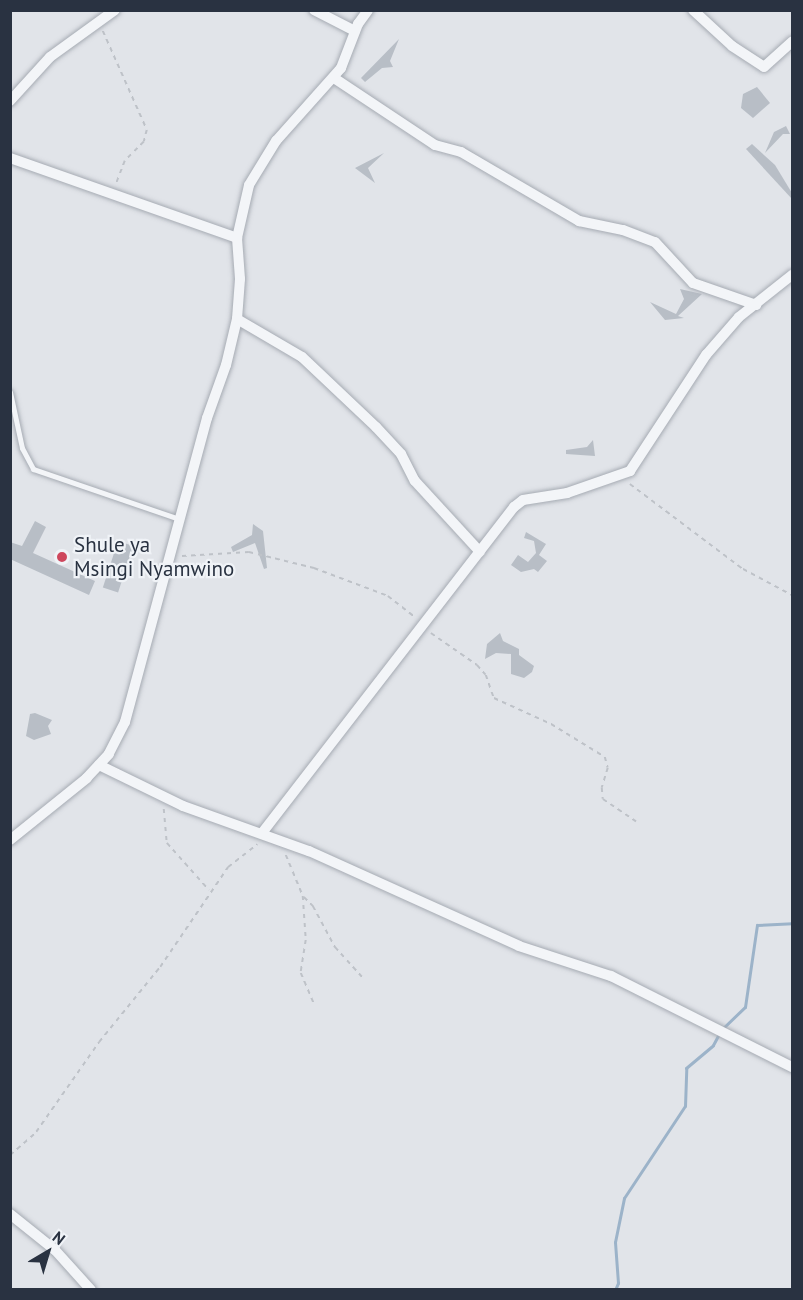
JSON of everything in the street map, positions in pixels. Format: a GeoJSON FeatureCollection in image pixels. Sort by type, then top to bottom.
{"type":"FeatureCollection","features":[{"type":"Feature","properties":{"kind":"street"},"geometry":{"type":"LineString","coordinates":[[10,101],[50,57],[98,20],[115,10]]}},
{"type":"Feature","properties":{"kind":"street"},"geometry":{"type":"LineString","coordinates":[[314,10],[355,31]]}},
{"type":"Feature","properties":{"kind":"street"},"geometry":{"type":"LineString","coordinates":[[10,840],[110,754],[125,722],[237,319],[237,238],[244,201],[255,175],[300,111],[334,78],[348,56],[355,31],[368,10]]}},
{"type":"Feature","properties":{"kind":"street"},"geometry":{"type":"LineString","coordinates":[[693,10],[758,65],[771,64],[792,42]]}},
{"type":"Feature","properties":{"kind":"street"},"geometry":{"type":"LineString","coordinates":[[334,78],[435,145],[461,152],[579,221],[623,230],[655,242],[693,283],[756,305]]}},
{"type":"Feature","properties":{"kind":"street"},"geometry":{"type":"LineString","coordinates":[[10,158],[237,238]]}},
{"type":"Feature","properties":{"kind":"street"},"geometry":{"type":"LineString","coordinates":[[265,834],[421,624],[523,500],[567,493],[630,471],[650,446],[689,376],[729,327],[792,275]]}},
{"type":"Feature","properties":{"kind":"street"},"geometry":{"type":"LineString","coordinates":[[237,319],[302,357],[376,427],[401,454],[415,481],[480,552]]}},
{"type":"Feature","properties":{"kind":"street"},"geometry":{"type":"LineString","coordinates":[[99,765],[163,796],[285,842],[519,946],[611,976],[792,1067]]}},
{"type":"Feature","properties":{"kind":"street"},"geometry":{"type":"LineString","coordinates":[[10,1214],[55,1250],[91,1290]]}},
{"type":"Feature","properties":{"kind":"lane"},"geometry":{"type":"LineString","coordinates":[[10,392],[22,448],[33,470],[181,519]]}},
{"type":"Feature","properties":{"kind":"path"},"geometry":{"type":"LineString","coordinates":[[98,20],[147,130],[144,142],[126,161],[112,193]]}},
{"type":"Feature","properties":{"kind":"path"},"geometry":{"type":"LineString","coordinates":[[630,471],[632,488],[666,515],[743,569],[792,595]]}},
{"type":"Feature","properties":{"kind":"path"},"geometry":{"type":"LineString","coordinates":[[172,557],[249,552],[314,568],[388,596],[421,624],[477,664],[486,675],[494,698],[551,724],[605,757],[608,768],[602,788],[603,799],[636,821]]}},
{"type":"Feature","properties":{"kind":"path"},"geometry":{"type":"LineString","coordinates":[[163,796],[167,843],[209,891]]}},
{"type":"Feature","properties":{"kind":"path"},"geometry":{"type":"LineString","coordinates":[[10,1155],[36,1132],[99,1042],[160,967],[209,891],[228,867],[265,834]]}},
{"type":"Feature","properties":{"kind":"path"},"geometry":{"type":"LineString","coordinates":[[285,842],[292,873],[303,896],[313,906],[335,947],[364,979]]}},
{"type":"Feature","properties":{"kind":"path"},"geometry":{"type":"LineString","coordinates":[[303,896],[306,940],[301,974],[314,1004]]}},
{"type":"Feature","properties":{"kind":"building"},"geometry":{"type":"Polygon","coordinates":[[[399,39],[390,61],[393,67],[382,68],[365,82],[361,78],[399,39]]]}},
{"type":"Feature","properties":{"kind":"building"},"geometry":{"type":"Polygon","coordinates":[[[757,87],[770,103],[753,118],[741,108],[743,94],[757,87]]]}},
{"type":"Feature","properties":{"kind":"building"},"geometry":{"type":"Polygon","coordinates":[[[786,126],[790,134],[783,134],[765,153],[774,132],[786,126]]]}},
{"type":"Feature","properties":{"kind":"building"},"geometry":{"type":"Polygon","coordinates":[[[752,144],[775,165],[792,193],[792,199],[746,149],[752,144]]]}},
{"type":"Feature","properties":{"kind":"building"},"geometry":{"type":"Polygon","coordinates":[[[384,153],[368,168],[375,183],[355,168],[384,153]]]}},
{"type":"Feature","properties":{"kind":"building"},"geometry":{"type":"Polygon","coordinates":[[[680,289],[702,294],[678,316],[684,318],[665,320],[650,302],[676,314],[684,299],[680,289]]]}},
{"type":"Feature","properties":{"kind":"building"},"geometry":{"type":"Polygon","coordinates":[[[593,440],[595,456],[566,454],[566,450],[587,447],[593,440]]]}},
{"type":"Feature","properties":{"kind":"building"},"geometry":{"type":"Polygon","coordinates":[[[35,521],[46,527],[33,553],[95,581],[89,595],[10,559],[10,542],[22,546],[35,521]]]}},
{"type":"Feature","properties":{"kind":"building"},"geometry":{"type":"Polygon","coordinates":[[[253,524],[263,531],[267,568],[264,569],[255,543],[233,552],[231,547],[252,535],[253,524]]]}},
{"type":"Feature","properties":{"kind":"building"},"geometry":{"type":"Polygon","coordinates":[[[526,532],[546,544],[539,555],[547,561],[538,572],[534,569],[521,572],[511,565],[518,555],[528,562],[536,553],[534,541],[524,538],[526,532]]]}},
{"type":"Feature","properties":{"kind":"building"},"geometry":{"type":"Polygon","coordinates":[[[118,541],[133,546],[118,593],[103,588],[118,541]]]}},
{"type":"Feature","properties":{"kind":"building"},"geometry":{"type":"Polygon","coordinates":[[[500,633],[503,641],[519,649],[519,655],[534,666],[532,672],[524,678],[511,674],[511,654],[496,653],[485,659],[487,644],[500,633]]]}},
{"type":"Feature","properties":{"kind":"building"},"geometry":{"type":"Polygon","coordinates":[[[35,713],[52,720],[48,726],[51,734],[34,740],[26,736],[30,714],[35,713]]]}},
{"type":"Feature","properties":{"kind":"waterway"},"geometry":{"type":"LineString","coordinates":[[615,1290],[618,1283],[615,1242],[624,1198],[685,1106],[686,1068],[713,1045],[721,1030],[745,1007],[757,925],[792,923]]}},
{"type":"Feature","properties":{"kind":"place","name":"Shule ya Msingi Nyamwino"},"geometry":{"type":"Point","coordinates":[62,557]}}]}
